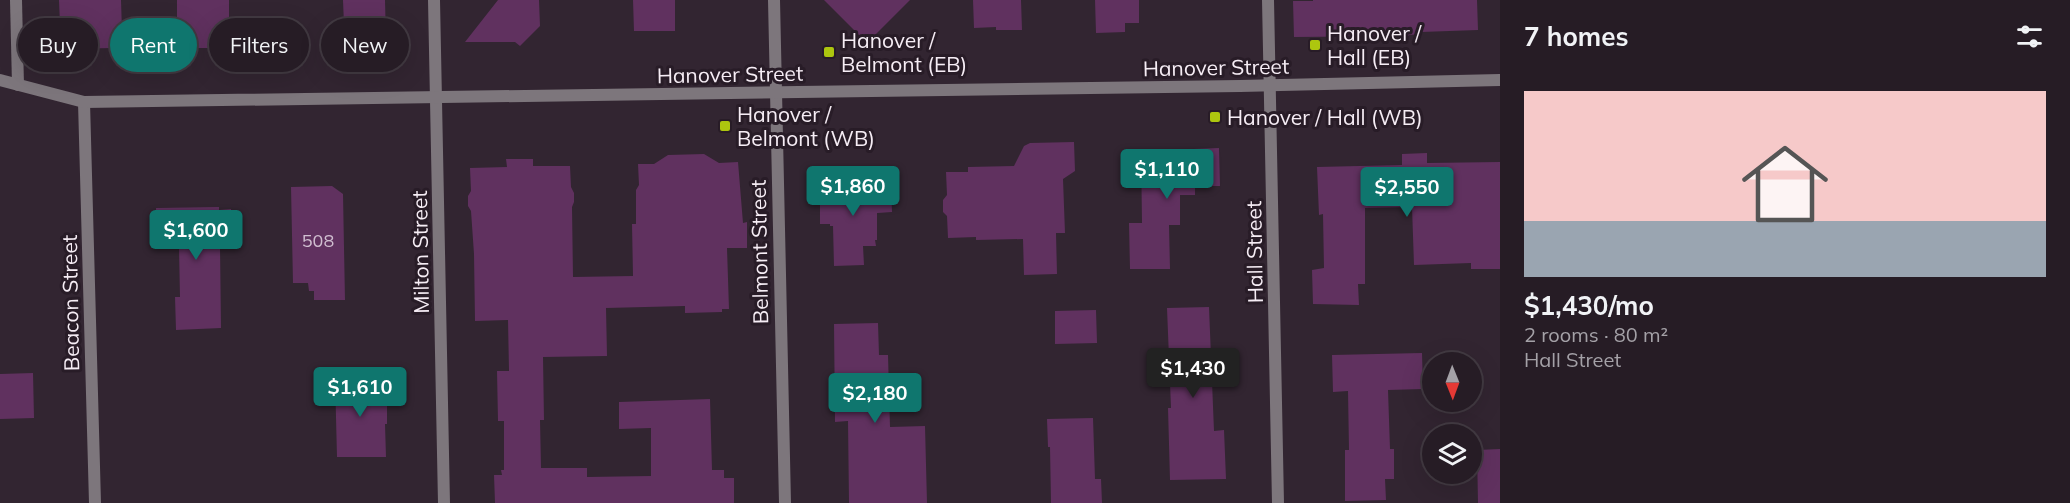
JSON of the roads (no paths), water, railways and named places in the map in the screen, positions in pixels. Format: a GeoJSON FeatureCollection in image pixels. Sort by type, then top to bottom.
{"type":"FeatureCollection","features":[{"type":"Feature","properties":{"kind":"street"},"geometry":{"type":"LineString","coordinates":[[16,0],[18,85]]}},
{"type":"Feature","properties":{"kind":"street","name":"Milton Street"},"geometry":{"type":"LineString","coordinates":[[434,0],[444,503]]}},
{"type":"Feature","properties":{"kind":"street","name":"Belmont Street"},"geometry":{"type":"LineString","coordinates":[[774,0],[785,503]]}},
{"type":"Feature","properties":{"kind":"street","name":"Hall Street"},"geometry":{"type":"LineString","coordinates":[[1268,0],[1278,503]]}},
{"type":"Feature","properties":{"kind":"street","name":"Hanover Street"},"geometry":{"type":"LineString","coordinates":[[0,80],[84,102],[1500,80]]}},
{"type":"Feature","properties":{"kind":"street","name":"Beacon Street"},"geometry":{"type":"LineString","coordinates":[[84,102],[94,503]]}},
{"type":"Feature","properties":{"kind":"place","name":"Hanover / Hall (EB)"},"geometry":{"type":"Point","coordinates":[1315,45]}},
{"type":"Feature","properties":{"kind":"place","name":"Hanover / Belmont (EB)"},"geometry":{"type":"Point","coordinates":[829,52]}},
{"type":"Feature","properties":{"kind":"place","name":"Hanover / Hall (WB)"},"geometry":{"type":"Point","coordinates":[1215,117]}},
{"type":"Feature","properties":{"kind":"place","name":"Hanover / Belmont (WB)"},"geometry":{"type":"Point","coordinates":[725,126]}}]}
